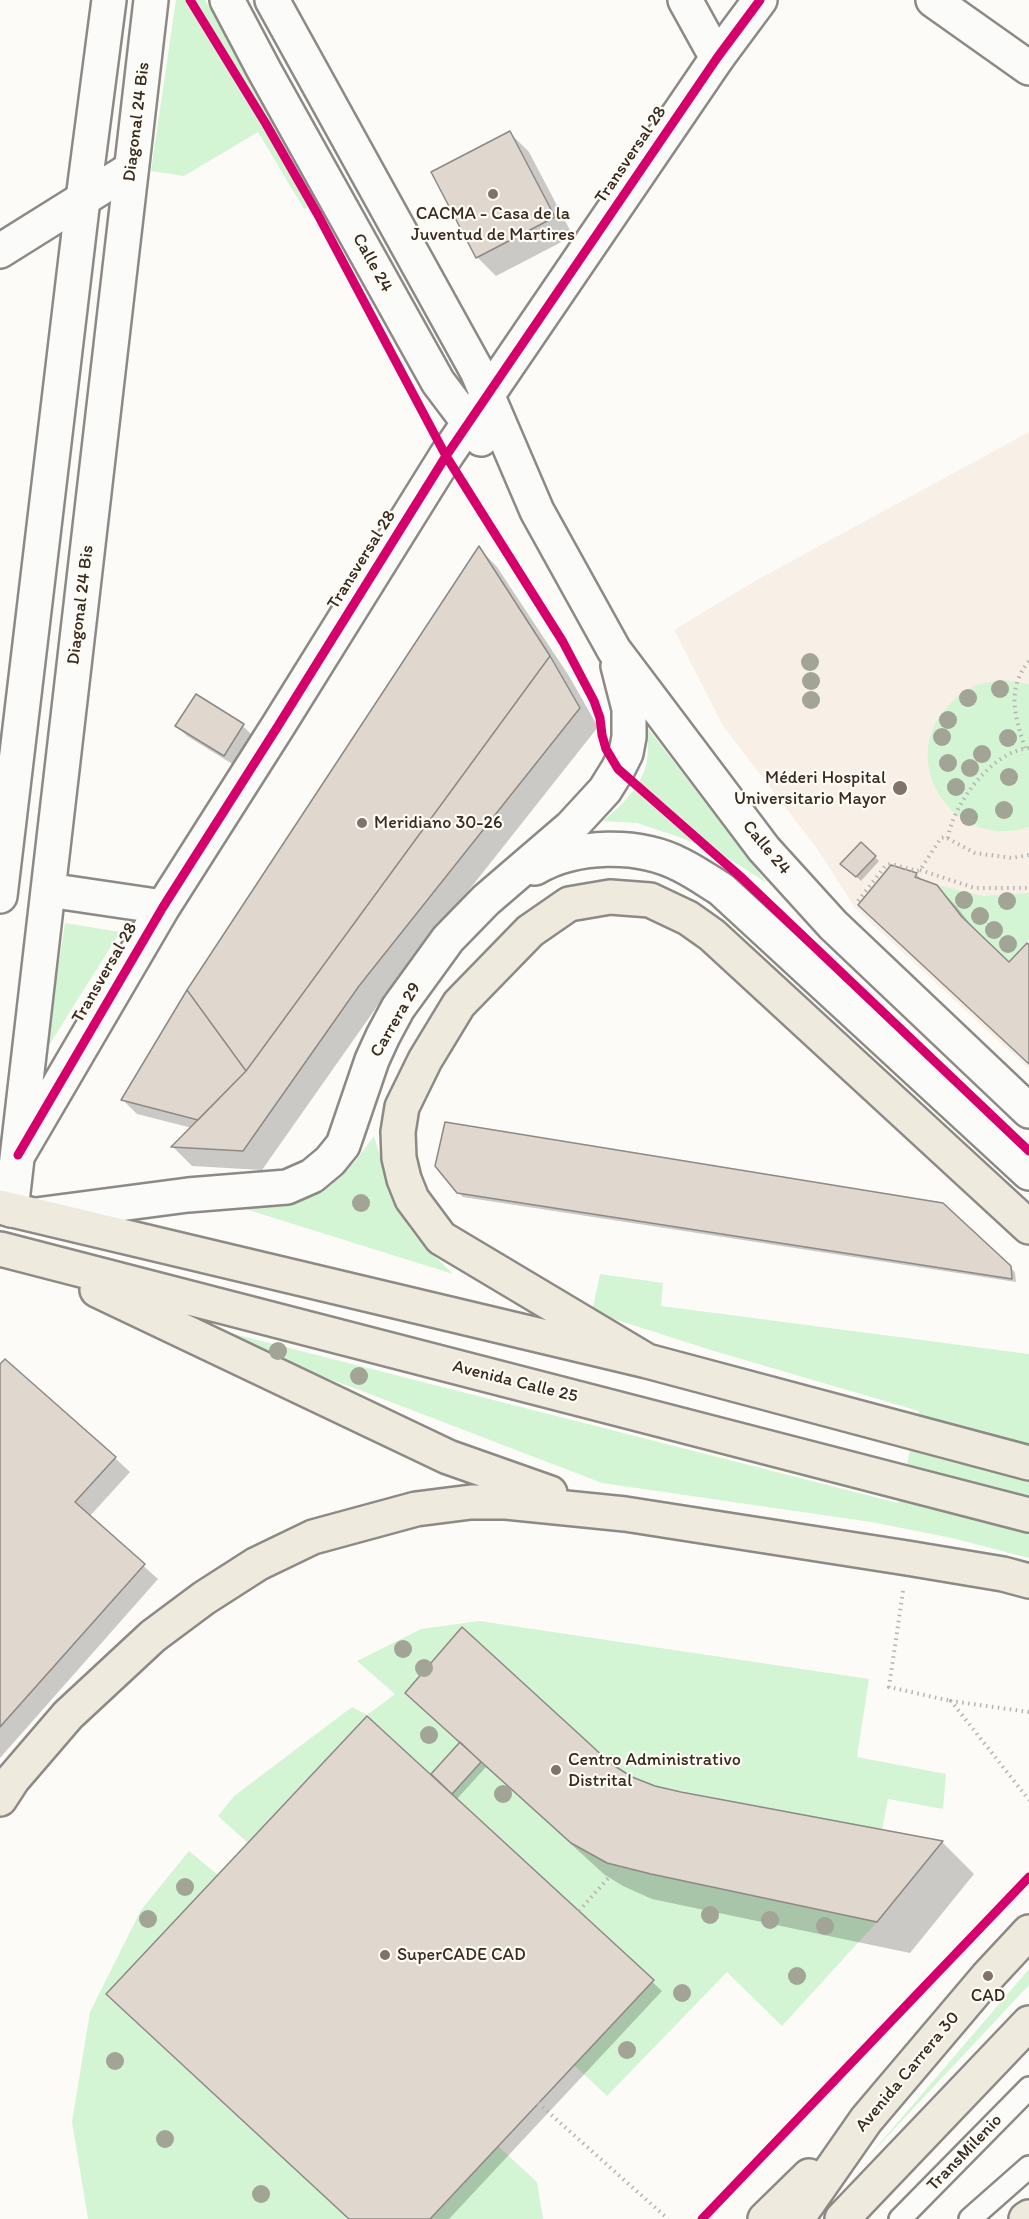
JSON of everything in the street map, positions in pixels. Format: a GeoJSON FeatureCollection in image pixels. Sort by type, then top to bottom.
{"type":"FeatureCollection","features":[{"type":"Feature","properties":{"kind":"highway"},"geometry":{"type":"LineString","coordinates":[[647,1361],[441,1238],[412,1198],[399,1158],[398,1132],[402,1107],[425,1059],[459,1004],[530,931],[569,904],[610,897],[650,900],[688,918],[712,935],[1029,1227]]}},
{"type":"Feature","properties":{"kind":"highway"},"geometry":{"type":"LineString","coordinates":[[16,1210],[647,1361],[1029,1463]]}},
{"type":"Feature","properties":{"kind":"highway"},"geometry":{"type":"LineString","coordinates":[[14,1253],[448,1457],[528,1486],[625,1514]]}},
{"type":"Feature","properties":{"kind":"highway","name":"Avenida Calle 25"},"geometry":{"type":"LineString","coordinates":[[14,1253],[1029,1515]]}},
{"type":"Feature","properties":{"kind":"highway"},"geometry":{"type":"LineString","coordinates":[[0,1799],[68,1715],[153,1636],[204,1598],[257,1564],[313,1538],[416,1509],[471,1502],[506,1502],[625,1514],[907,1558],[1003,1574],[1029,1581]]}},
{"type":"Feature","properties":{"kind":"highway","name":"Avenida Carrera 30"},"geometry":{"type":"LineString","coordinates":[[796,2219],[866,2120],[988,1976],[1029,1932]]}},
{"type":"Feature","properties":{"kind":"highway"},"geometry":{"type":"LineString","coordinates":[[842,2219],[1029,2023]]}},
{"type":"Feature","properties":{"kind":"highway"},"geometry":{"type":"LineString","coordinates":[[765,2219],[866,2120]]}},
{"type":"Feature","properties":{"kind":"street"},"geometry":{"type":"LineString","coordinates":[[0,896],[4,834],[109,0]]}},
{"type":"Feature","properties":{"kind":"street","name":"Diagonal 24 Bis"},"geometry":{"type":"LineString","coordinates":[[16,1210],[18,1155],[151,0]]}},
{"type":"Feature","properties":{"kind":"street","name":"Calle 24"},"geometry":{"type":"LineString","coordinates":[[227,0],[438,382],[537,511]]}},
{"type":"Feature","properties":{"kind":"street","name":"Calle 24"},"geometry":{"type":"LineString","coordinates":[[272,0],[474,365],[537,511],[614,650],[723,796],[778,864],[833,925],[1029,1111]]}},
{"type":"Feature","properties":{"kind":"street"},"geometry":{"type":"LineString","coordinates":[[685,0],[717,58]]}},
{"type":"Feature","properties":{"kind":"street","name":"Transversal 28"},"geometry":{"type":"LineString","coordinates":[[18,1155],[163,907],[446,456],[717,58],[760,0]]}},
{"type":"Feature","properties":{"kind":"street"},"geometry":{"type":"LineString","coordinates":[[933,0],[1029,68]]}},
{"type":"Feature","properties":{"kind":"street"},"geometry":{"type":"LineString","coordinates":[[0,251],[131,169]]}},
{"type":"Feature","properties":{"kind":"street","name":"Carrera 29"},"geometry":{"type":"LineString","coordinates":[[16,1210],[287,1187],[312,1176],[330,1161],[343,1145],[372,1060],[398,1008],[448,939],[486,900],[571,827],[605,790],[618,769],[626,753],[629,709],[614,650]]}},
{"type":"Feature","properties":{"kind":"street"},"geometry":{"type":"LineString","coordinates":[[486,900],[508,883],[559,856],[631,850],[681,864],[721,889],[1029,1173]]}},
{"type":"Feature","properties":{"kind":"street"},"geometry":{"type":"LineString","coordinates":[[48,890],[163,907]]}},
{"type":"Feature","properties":{"kind":"lane","name":"TransMilenio"},"geometry":{"type":"LineString","coordinates":[[900,2219],[1029,2088]]}},
{"type":"Feature","properties":{"kind":"lane"},"geometry":{"type":"LineString","coordinates":[[970,2219],[1029,2167]]}},
{"type":"Feature","properties":{"kind":"path"},"geometry":{"type":"LineString","coordinates":[[948,838],[950,826],[968,791],[981,776],[1003,758],[1027,748],[1015,711],[1015,692],[1019,673],[1029,661]]}},
{"type":"Feature","properties":{"kind":"path"},"geometry":{"type":"LineString","coordinates":[[920,870],[941,838],[948,838],[975,853],[1012,858],[1029,855]]}},
{"type":"Feature","properties":{"kind":"path"},"geometry":{"type":"LineString","coordinates":[[857,902],[886,865],[891,864],[920,870],[975,888],[1029,888]]}},
{"type":"Feature","properties":{"kind":"path"},"geometry":{"type":"LineString","coordinates":[[907,1558],[889,1687],[951,1701],[1029,1712]]}},
{"type":"Feature","properties":{"kind":"path"},"geometry":{"type":"LineString","coordinates":[[951,1701],[1029,1800]]}},
{"type":"Feature","properties":{"kind":"path"},"geometry":{"type":"LineString","coordinates":[[579,1911],[618,1867]]}},
{"type":"Feature","properties":{"kind":"path"},"geometry":{"type":"LineString","coordinates":[[538,2103],[668,2219]]}},
{"type":"Feature","properties":{"kind":"shaded area","name":"Méderi Hospital Universitario Mayor"},"geometry":{"type":"Polygon","coordinates":[[[1029,432],[1029,1069],[855,908],[818,850],[723,726],[674,630],[755,581],[1029,432]]]}},
{"type":"Feature","properties":{"kind":"green space"},"geometry":{"type":"Polygon","coordinates":[[[176,0],[205,0],[323,199],[304,209],[258,132],[184,176],[151,171],[176,0]]]}},
{"type":"Feature","properties":{"kind":"green space"},"geometry":{"type":"Polygon","coordinates":[[[1004,680],[1029,684],[1029,827],[1003,831],[978,827],[958,815],[942,798],[931,777],[928,753],[933,730],[954,700],[976,685],[1004,680]]]}},
{"type":"Feature","properties":{"kind":"green space"},"geometry":{"type":"Polygon","coordinates":[[[646,726],[767,883],[731,860],[682,838],[637,823],[603,821],[624,802],[641,778],[648,756],[646,726]]]}},
{"type":"Feature","properties":{"kind":"green space"},"geometry":{"type":"Polygon","coordinates":[[[937,885],[983,896],[1029,893],[1029,939],[1009,962],[962,917],[937,885]]]}},
{"type":"Feature","properties":{"kind":"green space"},"geometry":{"type":"Polygon","coordinates":[[[65,923],[120,932],[46,1050],[65,923]]]}},
{"type":"Feature","properties":{"kind":"green space"},"geometry":{"type":"Polygon","coordinates":[[[374,1136],[392,1192],[406,1223],[422,1244],[453,1274],[226,1203],[321,1187],[354,1163],[374,1136]]]}},
{"type":"Feature","properties":{"kind":"green space"},"geometry":{"type":"Polygon","coordinates":[[[600,1274],[663,1283],[661,1306],[1029,1354],[1029,1558],[952,1538],[871,1522],[602,1483],[254,1352],[191,1323],[898,1503],[919,1411],[714,1351],[592,1312],[600,1274]]]}},
{"type":"Feature","properties":{"kind":"green space"},"geometry":{"type":"Polygon","coordinates":[[[479,1621],[869,1679],[857,1757],[946,1774],[943,1809],[888,1799],[882,1830],[655,1786],[632,1777],[610,1763],[462,1627],[571,1843],[619,1867],[877,1922],[782,2026],[727,1972],[607,2096],[574,2065],[653,1980],[368,1716],[248,1843],[218,1816],[234,1796],[352,1707],[367,1715],[395,1694],[357,1661],[421,1629],[479,1621]]]}},
{"type":"Feature","properties":{"kind":"green space"},"geometry":{"type":"Polygon","coordinates":[[[189,1851],[218,1875],[106,1995],[349,2219],[88,2219],[72,2122],[90,2012],[141,1910],[189,1851]]]}},
{"type":"Feature","properties":{"kind":"green space"},"geometry":{"type":"Polygon","coordinates":[[[1029,1969],[1029,1985],[868,2157],[1029,1969]]]}},
{"type":"Feature","properties":{"kind":"green space"},"geometry":{"type":"Polygon","coordinates":[[[498,2146],[537,2182],[543,2219],[430,2219],[498,2146]]]}},
{"type":"Feature","properties":{"kind":"building","name":"CACMA - Casa de la Juventud de Martires"},"geometry":{"type":"Polygon","coordinates":[[[510,131],[555,217],[476,258],[431,172],[510,131]]]}},
{"type":"Feature","properties":{"kind":"building","name":"Meridiano 30-26"},"geometry":{"type":"Polygon","coordinates":[[[479,546],[550,656],[246,1071],[187,990],[479,546]]]}},
{"type":"Feature","properties":{"kind":"building"},"geometry":{"type":"Polygon","coordinates":[[[550,656],[580,708],[359,986],[243,1151],[171,1147],[246,1071],[550,656]]]}},
{"type":"Feature","properties":{"kind":"building"},"geometry":{"type":"Polygon","coordinates":[[[196,694],[244,724],[224,756],[175,726],[196,694]]]}},
{"type":"Feature","properties":{"kind":"building"},"geometry":{"type":"Polygon","coordinates":[[[861,842],[876,856],[856,877],[840,864],[861,842]]]}},
{"type":"Feature","properties":{"kind":"building"},"geometry":{"type":"Polygon","coordinates":[[[891,865],[917,873],[915,877],[937,885],[962,917],[1009,962],[1027,943],[1029,945],[1029,1064],[858,905],[891,865]]]}},
{"type":"Feature","properties":{"kind":"building"},"geometry":{"type":"Polygon","coordinates":[[[187,990],[246,1071],[198,1120],[121,1100],[187,990]]]}},
{"type":"Feature","properties":{"kind":"building"},"geometry":{"type":"Polygon","coordinates":[[[445,1122],[943,1203],[1011,1266],[1012,1279],[457,1193],[435,1166],[445,1122]]]}},
{"type":"Feature","properties":{"kind":"building"},"geometry":{"type":"Polygon","coordinates":[[[5,1359],[116,1457],[75,1502],[145,1564],[0,1727],[0,1364],[5,1359]]]}},
{"type":"Feature","properties":{"kind":"building","name":"Centro Administrativo Distrital"},"geometry":{"type":"Polygon","coordinates":[[[462,1627],[610,1763],[632,1777],[655,1786],[681,1792],[943,1841],[877,1922],[607,1863],[571,1843],[405,1693],[462,1627]]]}},
{"type":"Feature","properties":{"kind":"building","name":"SuperCADE CAD"},"geometry":{"type":"Polygon","coordinates":[[[367,1716],[654,1980],[430,2219],[349,2219],[106,1994],[367,1716]]]}},
{"type":"Feature","properties":{"kind":"building"},"geometry":{"type":"Polygon","coordinates":[[[460,1742],[481,1762],[452,1794],[431,1774],[460,1742]]]}},
{"type":"Feature","properties":{"kind":"cycle path"},"geometry":{"type":"LineString","coordinates":[[190,0],[266,124],[318,215],[446,456],[563,642],[594,701],[606,749],[618,769],[742,878],[1029,1151]]}},
{"type":"Feature","properties":{"kind":"cycle path"},"geometry":{"type":"LineString","coordinates":[[18,1155],[163,907],[446,456],[717,58],[760,0]]}},
{"type":"Feature","properties":{"kind":"cycle path"},"geometry":{"type":"LineString","coordinates":[[702,2219],[1029,1877]]}},
{"type":"Feature","properties":{"kind":"place","name":"CACMA - Casa de la Juventud de Martires"},"geometry":{"type":"Point","coordinates":[493,194]}},
{"type":"Feature","properties":{"kind":"place","name":"Méderi Hospital Universitario Mayor"},"geometry":{"type":"Point","coordinates":[900,788]}},
{"type":"Feature","properties":{"kind":"place","name":"Meridiano 30-26"},"geometry":{"type":"Point","coordinates":[362,823]}},
{"type":"Feature","properties":{"kind":"place","name":"Centro Administrativo Distrital"},"geometry":{"type":"Point","coordinates":[556,1770]}},
{"type":"Feature","properties":{"kind":"place","name":"SuperCADE CAD"},"geometry":{"type":"Point","coordinates":[385,1955]}},
{"type":"Feature","properties":{"kind":"place","name":"CAD"},"geometry":{"type":"Point","coordinates":[988,1976]}}]}
